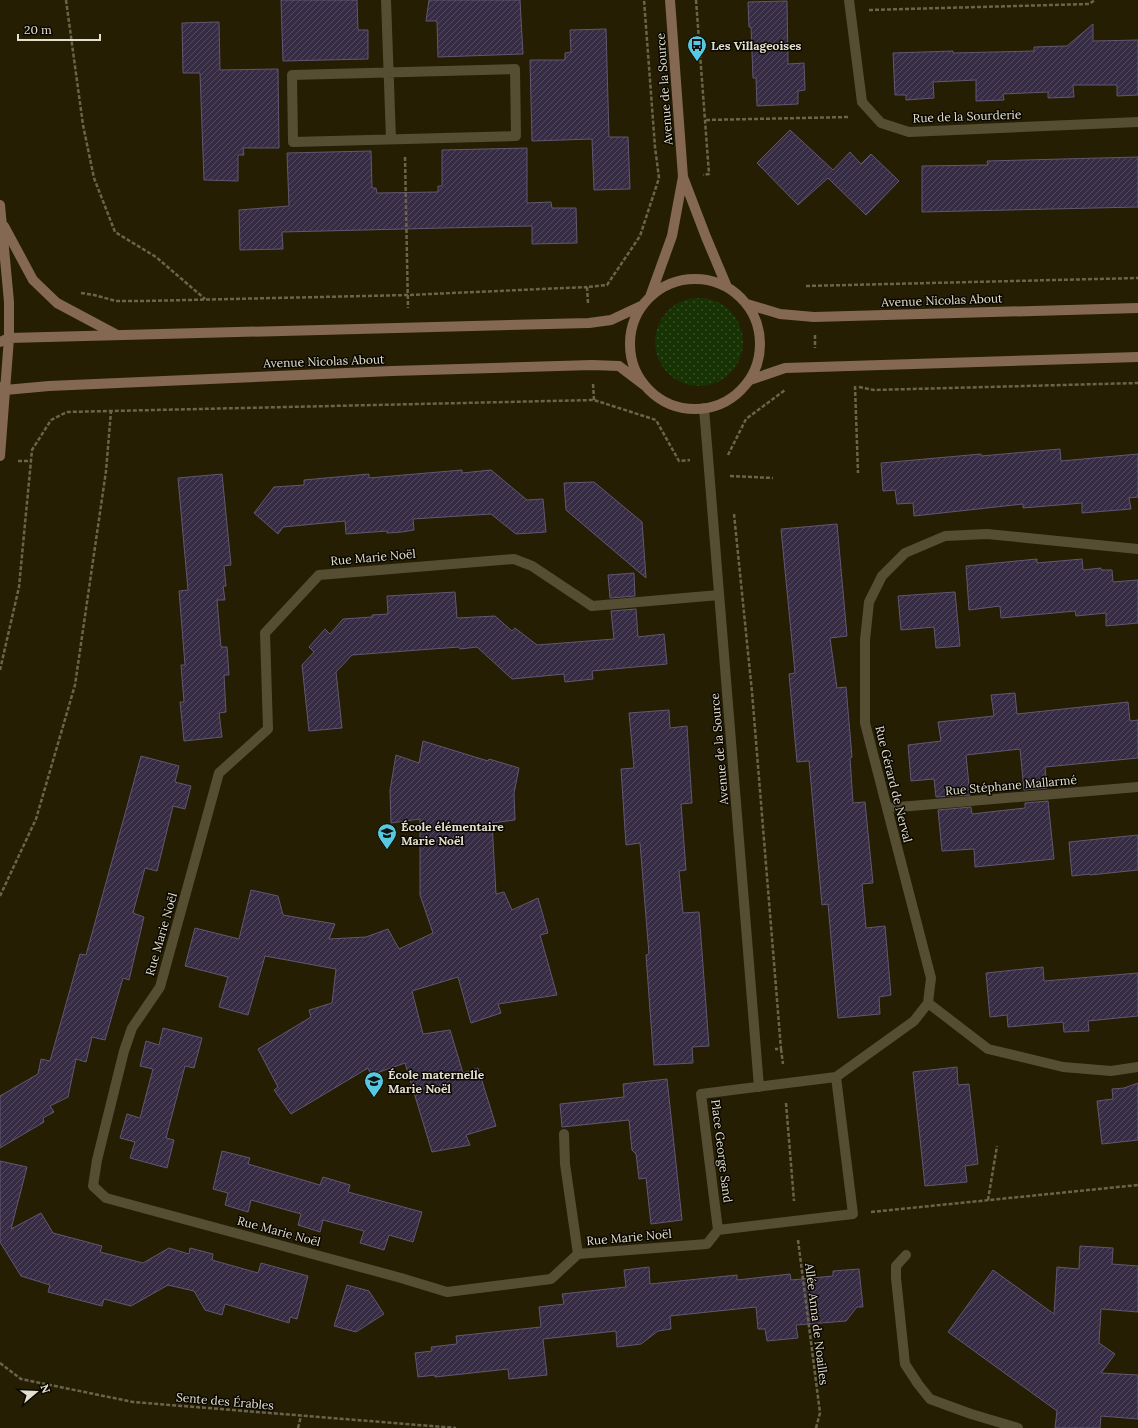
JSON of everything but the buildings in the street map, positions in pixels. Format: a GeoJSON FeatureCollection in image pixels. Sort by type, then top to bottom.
{"type":"FeatureCollection","features":[{"type":"Feature","properties":{"kind":"main road","name":"Avenue de la Source"},"geometry":{"type":"LineString","coordinates":[[650,297],[672,236],[683,177],[670,0]]}},
{"type":"Feature","properties":{"kind":"main road","name":"Avenue de la Source"},"geometry":{"type":"LineString","coordinates":[[683,177],[727,287]]}},
{"type":"Feature","properties":{"kind":"main road"},"geometry":{"type":"LineString","coordinates":[[0,205],[9,302],[4,340],[0,456]]}},
{"type":"Feature","properties":{"kind":"main road"},"geometry":{"type":"LineString","coordinates":[[2,222],[33,280],[58,303],[119,336]]}},
{"type":"Feature","properties":{"kind":"main road","name":"Avenue Nicolas About"},"geometry":{"type":"LineString","coordinates":[[2,388],[592,365],[619,366],[664,402],[684,408],[704,408],[727,401],[740,392],[750,380],[758,362],[760,342],[756,322],[747,304],[727,287],[708,280],[687,279],[667,285],[650,297],[642,306],[632,325],[630,346],[634,366],[644,385]]}},
{"type":"Feature","properties":{"kind":"main road","name":"Avenue Nicolas About"},"geometry":{"type":"LineString","coordinates":[[747,304],[780,314],[814,317],[1138,308]]}},
{"type":"Feature","properties":{"kind":"main road","name":"Avenue Nicolas About"},"geometry":{"type":"LineString","coordinates":[[4,340],[589,324],[612,320],[642,306]]}},
{"type":"Feature","properties":{"kind":"main road","name":"Avenue Nicolas About"},"geometry":{"type":"LineString","coordinates":[[750,380],[785,368],[816,366],[1138,357]]}},
{"type":"Feature","properties":{"kind":"main road"},"geometry":{"type":"LineString","coordinates":[[0,380],[2,388]]}},
{"type":"Feature","properties":{"kind":"street"},"geometry":{"type":"LineString","coordinates":[[386,0],[391,139]]}},
{"type":"Feature","properties":{"kind":"street","name":"Rue de la Sourderie"},"geometry":{"type":"LineString","coordinates":[[850,5],[862,102],[880,123],[909,132],[1138,122]]}},
{"type":"Feature","properties":{"kind":"street"},"geometry":{"type":"LineString","coordinates":[[515,69],[516,136],[405,139],[293,142],[292,75],[515,69]]}},
{"type":"Feature","properties":{"kind":"street","name":"Avenue de la Source"},"geometry":{"type":"LineString","coordinates":[[704,408],[759,1087]]}},
{"type":"Feature","properties":{"kind":"street","name":"Rue Gérard de Nerval"},"geometry":{"type":"LineString","coordinates":[[836,1077],[914,1021],[928,1002],[931,978],[865,723],[865,640],[867,617],[869,602],[882,576],[905,553],[945,536],[987,534],[1138,549]]}},
{"type":"Feature","properties":{"kind":"street","name":"Rue Marie Noël"},"geometry":{"type":"LineString","coordinates":[[718,1230],[707,1244],[578,1254],[551,1279],[447,1292],[394,1276],[106,1198],[93,1186],[96,1160],[124,1051],[132,1028],[160,987],[219,773],[268,729],[265,633],[319,574],[514,559],[532,566],[592,606],[719,595]]}},
{"type":"Feature","properties":{"kind":"street","name":"Rue Stéphane Mallarmé"},"geometry":{"type":"LineString","coordinates":[[887,808],[1138,787]]}},
{"type":"Feature","properties":{"kind":"street"},"geometry":{"type":"LineString","coordinates":[[928,1002],[988,1049],[1063,1067],[1112,1071],[1138,1067]]}},
{"type":"Feature","properties":{"kind":"street"},"geometry":{"type":"LineString","coordinates":[[718,1230],[852,1214],[836,1077]]}},
{"type":"Feature","properties":{"kind":"street","name":"Place George Sand"},"geometry":{"type":"LineString","coordinates":[[718,1230],[701,1094],[836,1077]]}},
{"type":"Feature","properties":{"kind":"street"},"geometry":{"type":"LineString","coordinates":[[564,1134],[565,1164],[578,1254]]}},
{"type":"Feature","properties":{"kind":"street"},"geometry":{"type":"LineString","coordinates":[[906,1255],[896,1266],[905,1364],[930,1399],[971,1414],[1018,1428]]}},
{"type":"Feature","properties":{"kind":"path"},"geometry":{"type":"LineString","coordinates":[[66,0],[83,125],[94,178],[116,232],[156,257],[206,300]]}},
{"type":"Feature","properties":{"kind":"path"},"geometry":{"type":"LineString","coordinates":[[74,292],[94,295],[116,301],[206,300],[408,295],[607,285],[640,236],[659,178],[655,147],[644,0]]}},
{"type":"Feature","properties":{"kind":"path"},"geometry":{"type":"LineString","coordinates":[[696,0],[709,174]]}},
{"type":"Feature","properties":{"kind":"path"},"geometry":{"type":"LineString","coordinates":[[850,5],[1089,4],[1095,0]]}},
{"type":"Feature","properties":{"kind":"path"},"geometry":{"type":"LineString","coordinates":[[706,120],[850,117],[854,122],[869,110]]}},
{"type":"Feature","properties":{"kind":"path"},"geometry":{"type":"LineString","coordinates":[[405,139],[409,329]]}},
{"type":"Feature","properties":{"kind":"path"},"geometry":{"type":"LineString","coordinates":[[806,286],[1138,278]]}},
{"type":"Feature","properties":{"kind":"path"},"geometry":{"type":"LineString","coordinates":[[587,287],[589,324]]}},
{"type":"Feature","properties":{"kind":"path"},"geometry":{"type":"LineString","coordinates":[[814,317],[816,366]]}},
{"type":"Feature","properties":{"kind":"path"},"geometry":{"type":"LineString","coordinates":[[592,365],[594,400]]}},
{"type":"Feature","properties":{"kind":"path"},"geometry":{"type":"LineString","coordinates":[[848,386],[874,390],[1138,383]]}},
{"type":"Feature","properties":{"kind":"path"},"geometry":{"type":"LineString","coordinates":[[855,386],[858,473]]}},
{"type":"Feature","properties":{"kind":"path"},"geometry":{"type":"LineString","coordinates":[[728,456],[746,419],[788,388]]}},
{"type":"Feature","properties":{"kind":"path"},"geometry":{"type":"LineString","coordinates":[[0,670],[19,587],[32,450],[51,420],[67,412],[594,400],[656,420],[679,461]]}},
{"type":"Feature","properties":{"kind":"path"},"geometry":{"type":"LineString","coordinates":[[0,896],[36,819],[75,685],[106,471],[111,412]]}},
{"type":"Feature","properties":{"kind":"path"},"geometry":{"type":"LineString","coordinates":[[730,469],[731,484]]}},
{"type":"Feature","properties":{"kind":"path"},"geometry":{"type":"LineString","coordinates":[[730,476],[773,478]]}},
{"type":"Feature","properties":{"kind":"path","name":"Allée Anna de Noailles"},"geometry":{"type":"LineString","coordinates":[[733,507],[752,692],[795,1221],[820,1413],[816,1428]]}},
{"type":"Feature","properties":{"kind":"path"},"geometry":{"type":"LineString","coordinates":[[756,1050],[781,1049]]}},
{"type":"Feature","properties":{"kind":"path"},"geometry":{"type":"LineString","coordinates":[[988,1200],[997,1146]]}},
{"type":"Feature","properties":{"kind":"path"},"geometry":{"type":"LineString","coordinates":[[852,1214],[1138,1185]]}},
{"type":"Feature","properties":{"kind":"path","name":"Sente des Érables"},"geometry":{"type":"LineString","coordinates":[[0,1363],[21,1379],[133,1402],[456,1428]]}},
{"type":"Feature","properties":{"kind":"path"},"geometry":{"type":"LineString","coordinates":[[298,1428],[301,1416]]}},
{"type":"Feature","properties":{"kind":"green space"},"geometry":{"type":"Polygon","coordinates":[[[699,298],[716,302],[730,311],[739,325],[743,342],[739,359],[730,373],[716,382],[699,386],[682,382],[668,373],[659,359],[655,342],[659,325],[668,311],[682,302],[699,298]]]}},
{"type":"Feature","properties":{"kind":"place","name":"Les Villageoises"},"geometry":{"type":"Point","coordinates":[697,62]}},
{"type":"Feature","properties":{"kind":"place","name":"École élémentaire Marie Noël"},"geometry":{"type":"Point","coordinates":[387,850]}},
{"type":"Feature","properties":{"kind":"place","name":"École maternelle Marie Noël"},"geometry":{"type":"Point","coordinates":[374,1098]}}]}
